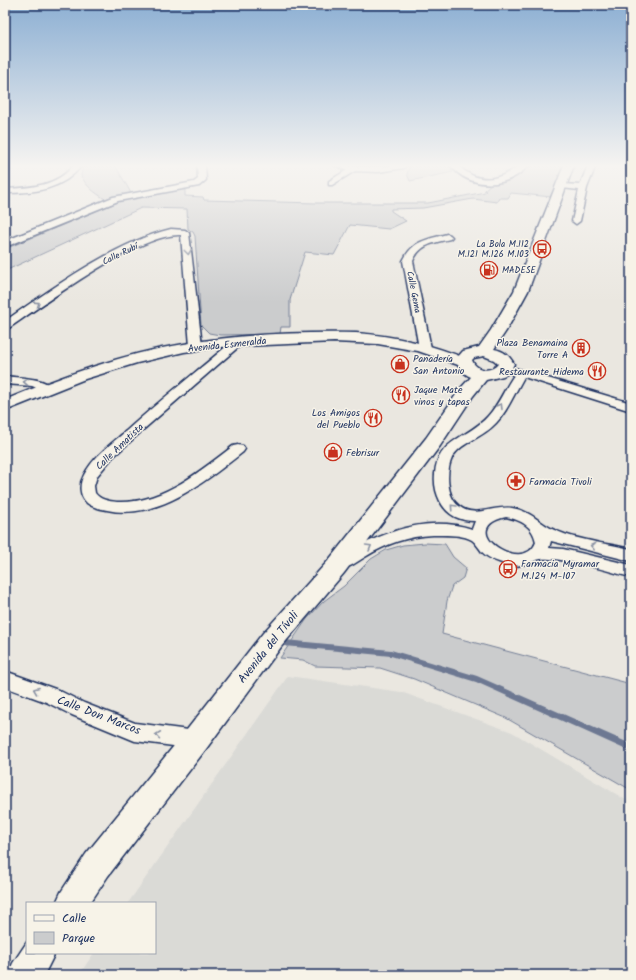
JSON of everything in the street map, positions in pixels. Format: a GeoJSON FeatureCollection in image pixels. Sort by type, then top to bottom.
{"type":"FeatureCollection","features":[{"type":"Feature","properties":{"kind":"main road"},"geometry":{"type":"LineString","coordinates":[[466,393],[467,380],[472,358],[498,331],[521,291],[552,211]]}},
{"type":"Feature","properties":{"kind":"main road"},"geometry":{"type":"LineString","coordinates":[[498,331],[498,345],[509,366]]}},
{"type":"Feature","properties":{"kind":"main road"},"geometry":{"type":"LineString","coordinates":[[472,358],[491,352],[509,366]]}},
{"type":"Feature","properties":{"kind":"main road"},"geometry":{"type":"LineString","coordinates":[[472,358],[470,370],[482,374],[494,374],[509,366]]}},
{"type":"Feature","properties":{"kind":"main road","name":"Avenida del Tívoli"},"geometry":{"type":"LineString","coordinates":[[73,902],[97,865],[196,740],[272,640],[336,567],[433,442],[466,393],[482,374]]}},
{"type":"Feature","properties":{"kind":"main road"},"geometry":{"type":"LineString","coordinates":[[25,975],[38,954]]}},
{"type":"Feature","properties":{"kind":"street"},"geometry":{"type":"LineString","coordinates":[[5,244],[87,211]]}},
{"type":"Feature","properties":{"kind":"street"},"geometry":{"type":"LineString","coordinates":[[576,221],[578,211]]}},
{"type":"Feature","properties":{"kind":"street","name":"Calle Rubí"},"geometry":{"type":"LineString","coordinates":[[5,326],[76,277],[98,264],[160,234],[174,230],[181,231],[184,233],[186,238],[196,346]]}},
{"type":"Feature","properties":{"kind":"street","name":"Calle Gema"},"geometry":{"type":"LineString","coordinates":[[429,349],[408,261],[418,244],[447,237]]}},
{"type":"Feature","properties":{"kind":"street","name":"Avenida Esmeralda"},"geometry":{"type":"LineString","coordinates":[[5,406],[46,388],[90,373],[155,355],[196,346],[239,341],[332,336],[361,337],[395,340],[472,358]]}},
{"type":"Feature","properties":{"kind":"street","name":"Calle Amatista"},"geometry":{"type":"LineString","coordinates":[[238,449],[187,487],[157,501],[134,506],[117,507],[104,505],[93,500],[88,494],[88,484],[92,473],[105,458],[239,341]]}},
{"type":"Feature","properties":{"kind":"street"},"geometry":{"type":"LineString","coordinates":[[631,407],[509,366],[488,424],[454,446],[444,462],[441,485],[451,507],[460,514],[474,517],[489,516],[506,512],[516,513],[533,522],[539,528],[551,535],[562,539],[631,555]]}},
{"type":"Feature","properties":{"kind":"street"},"geometry":{"type":"LineString","coordinates":[[5,380],[34,383],[46,388]]}},
{"type":"Feature","properties":{"kind":"street"},"geometry":{"type":"LineString","coordinates":[[489,516],[479,525],[479,538],[490,552],[510,560],[530,558],[538,553],[544,542],[539,528]]}},
{"type":"Feature","properties":{"kind":"street"},"geometry":{"type":"LineString","coordinates":[[336,567],[374,544],[398,535],[419,531],[441,530],[460,531],[479,538]]}},
{"type":"Feature","properties":{"kind":"street"},"geometry":{"type":"LineString","coordinates":[[538,553],[563,555],[631,571]]}},
{"type":"Feature","properties":{"kind":"street","name":"Calle Don Marcos"},"geometry":{"type":"LineString","coordinates":[[5,679],[52,696],[78,710],[135,732],[196,740]]}},
{"type":"Feature","properties":{"kind":"shaded area"},"geometry":{"type":"Polygon","coordinates":[[[288,676],[401,692],[512,732],[631,803],[631,975],[79,975],[93,954],[156,954],[156,902],[129,902],[288,676]]]}},
{"type":"Feature","properties":{"kind":"green space"},"geometry":{"type":"Polygon","coordinates":[[[97,211],[135,211],[5,271],[5,249],[97,211]]]}},
{"type":"Feature","properties":{"kind":"green space"},"geometry":{"type":"Polygon","coordinates":[[[187,211],[391,211],[406,221],[389,229],[350,225],[334,255],[305,252],[290,300],[290,327],[281,327],[280,334],[220,335],[209,333],[201,325],[195,236],[193,232],[188,229],[187,211]]]}},
{"type":"Feature","properties":{"kind":"green space"},"geometry":{"type":"Polygon","coordinates":[[[425,543],[445,544],[453,557],[466,568],[463,578],[452,586],[447,601],[442,634],[631,684],[631,790],[506,718],[414,679],[380,668],[315,666],[303,660],[280,658],[307,619],[324,601],[344,586],[371,559],[386,550],[403,545],[425,543]]]}},
{"type":"Feature","properties":{"kind":"waterway"},"geometry":{"type":"LineString","coordinates":[[285,643],[391,653],[477,679],[631,748]]}},
{"type":"Feature","properties":{"kind":"place","name":"La Bola M.112 M.121 M.126 M.103"},"geometry":{"type":"Point","coordinates":[542,249]}},
{"type":"Feature","properties":{"kind":"place","name":"MADESE"},"geometry":{"type":"Point","coordinates":[489,270]}},
{"type":"Feature","properties":{"kind":"place","name":"Plaza Benamaina Torre A"},"geometry":{"type":"Point","coordinates":[581,348]}},
{"type":"Feature","properties":{"kind":"place","name":"Panadería San Antonio"},"geometry":{"type":"Point","coordinates":[400,364]}},
{"type":"Feature","properties":{"kind":"place","name":"Restaurante Hidema"},"geometry":{"type":"Point","coordinates":[597,371]}},
{"type":"Feature","properties":{"kind":"place","name":"Jaque Mate vinos y tapas"},"geometry":{"type":"Point","coordinates":[401,395]}},
{"type":"Feature","properties":{"kind":"place","name":"Los Amigos del Pueblo"},"geometry":{"type":"Point","coordinates":[373,418]}},
{"type":"Feature","properties":{"kind":"place","name":"Febrisur"},"geometry":{"type":"Point","coordinates":[333,452]}},
{"type":"Feature","properties":{"kind":"place","name":"Farmacia Tivoli"},"geometry":{"type":"Point","coordinates":[516,481]}},
{"type":"Feature","properties":{"kind":"place","name":"Farmacia Myramar M.124 M-107"},"geometry":{"type":"Point","coordinates":[508,569]}}]}
